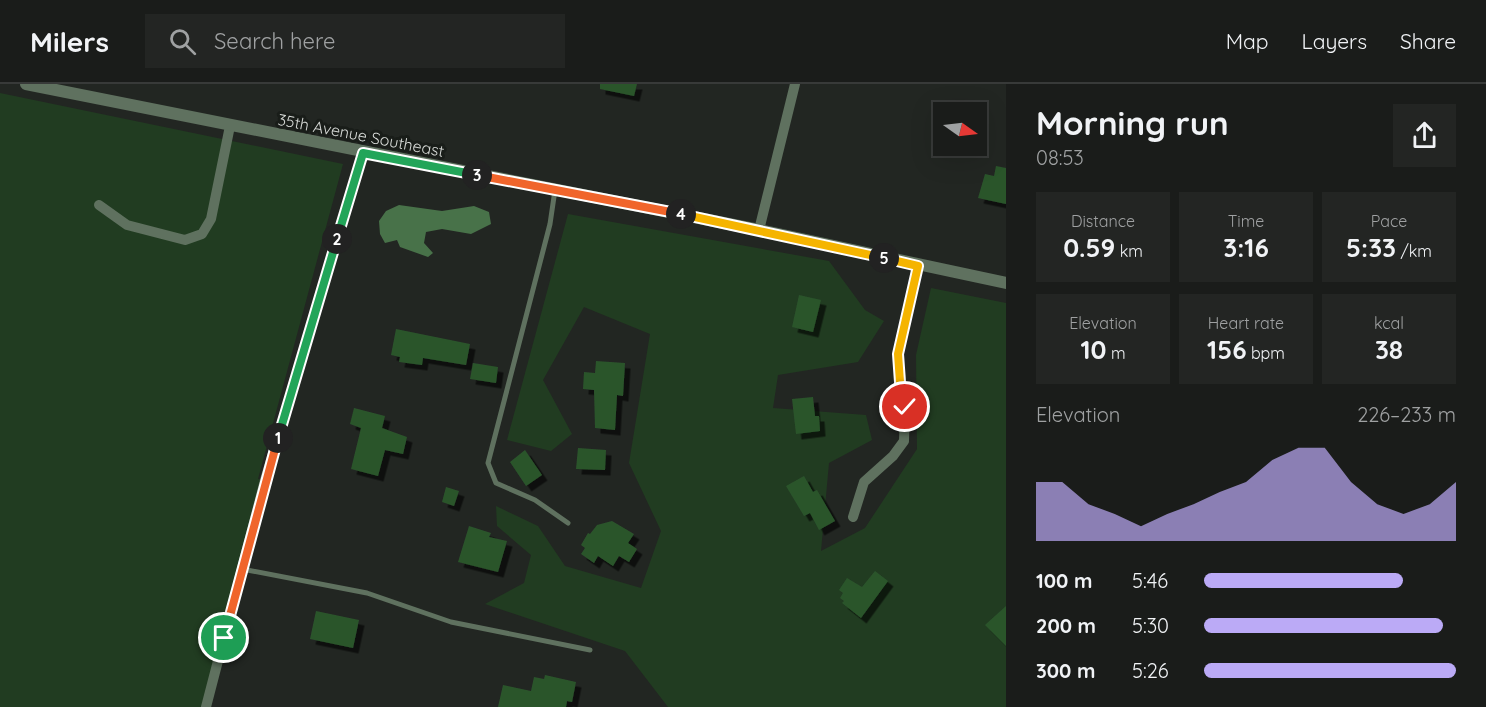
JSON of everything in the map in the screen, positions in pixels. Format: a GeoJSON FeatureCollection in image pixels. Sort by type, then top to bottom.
{"type":"FeatureCollection","features":[{"type":"Feature","properties":{"kind":"street","name":"35th Avenue Southeast"},"geometry":{"type":"LineString","coordinates":[[26,84],[363,153],[759,230],[918,266],[1006,283]]}},
{"type":"Feature","properties":{"kind":"street"},"geometry":{"type":"LineString","coordinates":[[759,230],[795,84]]}},
{"type":"Feature","properties":{"kind":"street"},"geometry":{"type":"LineString","coordinates":[[99,205],[127,225],[185,240],[202,234],[211,219],[230,126]]}},
{"type":"Feature","properties":{"kind":"street"},"geometry":{"type":"LineString","coordinates":[[206,707],[268,469],[363,153]]}},
{"type":"Feature","properties":{"kind":"street"},"geometry":{"type":"LineString","coordinates":[[853,517],[864,483],[893,456],[904,441],[906,416],[898,354],[918,266]]}},
{"type":"Feature","properties":{"kind":"lane"},"geometry":{"type":"LineString","coordinates":[[555,190],[550,224],[488,463],[496,483],[535,500],[568,523]]}},
{"type":"Feature","properties":{"kind":"lane"},"geometry":{"type":"LineString","coordinates":[[242,569],[367,593],[451,622],[590,650]]}},
{"type":"Feature","properties":{"kind":"shaded area"},"geometry":{"type":"Polygon","coordinates":[[[0,93],[343,164],[258,479],[265,480],[206,707],[0,707],[0,93]]]}},
{"type":"Feature","properties":{"kind":"shaded area"},"geometry":{"type":"Polygon","coordinates":[[[399,205],[442,211],[474,206],[489,212],[491,224],[471,234],[442,229],[426,232],[424,243],[433,253],[428,257],[400,247],[397,240],[385,243],[380,234],[379,221],[386,211],[399,205]]]}},
{"type":"Feature","properties":{"kind":"shaded area"},"geometry":{"type":"Polygon","coordinates":[[[568,214],[829,261],[865,310],[884,321],[858,362],[778,375],[773,408],[866,415],[872,440],[829,463],[821,551],[865,528],[917,449],[916,355],[931,288],[1006,303],[1006,707],[668,707],[625,651],[485,604],[524,583],[531,555],[497,526],[496,506],[538,526],[565,566],[641,588],[661,531],[629,463],[650,334],[584,307],[543,380],[572,434],[551,451],[507,440],[568,214]]]}},
{"type":"Feature","properties":{"kind":"building"},"geometry":{"type":"Polygon","coordinates":[[[600,84],[637,84],[634,96],[600,89],[600,84]]]}},
{"type":"Feature","properties":{"kind":"building"},"geometry":{"type":"Polygon","coordinates":[[[996,166],[1006,168],[1006,204],[978,198],[985,174],[994,176],[996,166]]]}},
{"type":"Feature","properties":{"kind":"building"},"geometry":{"type":"Polygon","coordinates":[[[799,295],[821,300],[813,332],[792,327],[799,295]]]}},
{"type":"Feature","properties":{"kind":"building"},"geometry":{"type":"Polygon","coordinates":[[[396,329],[470,344],[466,365],[423,358],[422,365],[399,362],[400,357],[391,355],[396,329]]]}},
{"type":"Feature","properties":{"kind":"building"},"geometry":{"type":"Polygon","coordinates":[[[596,361],[625,363],[623,396],[617,395],[615,430],[595,428],[594,390],[583,389],[584,372],[595,373],[596,361]]]}},
{"type":"Feature","properties":{"kind":"building"},"geometry":{"type":"Polygon","coordinates":[[[473,363],[498,367],[496,383],[470,379],[473,363]]]}},
{"type":"Feature","properties":{"kind":"building"},"geometry":{"type":"Polygon","coordinates":[[[813,397],[815,416],[819,416],[820,431],[796,434],[792,399],[813,397]]]}},
{"type":"Feature","properties":{"kind":"building"},"geometry":{"type":"Polygon","coordinates":[[[354,408],[385,416],[382,428],[407,437],[403,454],[385,450],[378,476],[351,469],[361,428],[350,424],[354,408]]]}},
{"type":"Feature","properties":{"kind":"building"},"geometry":{"type":"Polygon","coordinates":[[[578,448],[606,450],[605,470],[576,469],[578,448]]]}},
{"type":"Feature","properties":{"kind":"building"},"geometry":{"type":"Polygon","coordinates":[[[525,450],[542,475],[526,486],[510,462],[525,450]]]}},
{"type":"Feature","properties":{"kind":"building"},"geometry":{"type":"Polygon","coordinates":[[[804,476],[813,492],[817,490],[835,521],[819,530],[810,513],[804,516],[786,486],[804,476]]]}},
{"type":"Feature","properties":{"kind":"building"},"geometry":{"type":"Polygon","coordinates":[[[446,487],[459,491],[454,506],[442,502],[446,487]]]}},
{"type":"Feature","properties":{"kind":"building"},"geometry":{"type":"Polygon","coordinates":[[[612,521],[634,534],[628,543],[637,549],[629,562],[619,556],[613,566],[598,556],[594,563],[581,554],[585,548],[581,545],[588,533],[590,534],[597,525],[612,521]]]}},
{"type":"Feature","properties":{"kind":"building"},"geometry":{"type":"Polygon","coordinates":[[[469,526],[491,533],[489,537],[507,541],[498,572],[458,562],[469,526]]]}},
{"type":"Feature","properties":{"kind":"building"},"geometry":{"type":"Polygon","coordinates":[[[875,571],[888,581],[861,618],[842,603],[844,601],[840,598],[843,593],[839,590],[847,578],[862,587],[875,571]]]}},
{"type":"Feature","properties":{"kind":"building"},"geometry":{"type":"Polygon","coordinates":[[[1006,606],[1006,646],[985,625],[1006,606]]]}},
{"type":"Feature","properties":{"kind":"building"},"geometry":{"type":"Polygon","coordinates":[[[316,611],[359,620],[353,648],[310,639],[316,611]]]}},
{"type":"Feature","properties":{"kind":"building"},"geometry":{"type":"Polygon","coordinates":[[[545,675],[576,682],[572,702],[567,701],[566,707],[498,707],[503,685],[531,691],[534,677],[544,679],[545,675]]]}},
{"type":"Feature","properties":{"kind":"route"},"geometry":{"type":"LineString","coordinates":[[224,638],[265,480],[363,153],[759,230],[918,266],[898,354],[905,407]]}}]}
